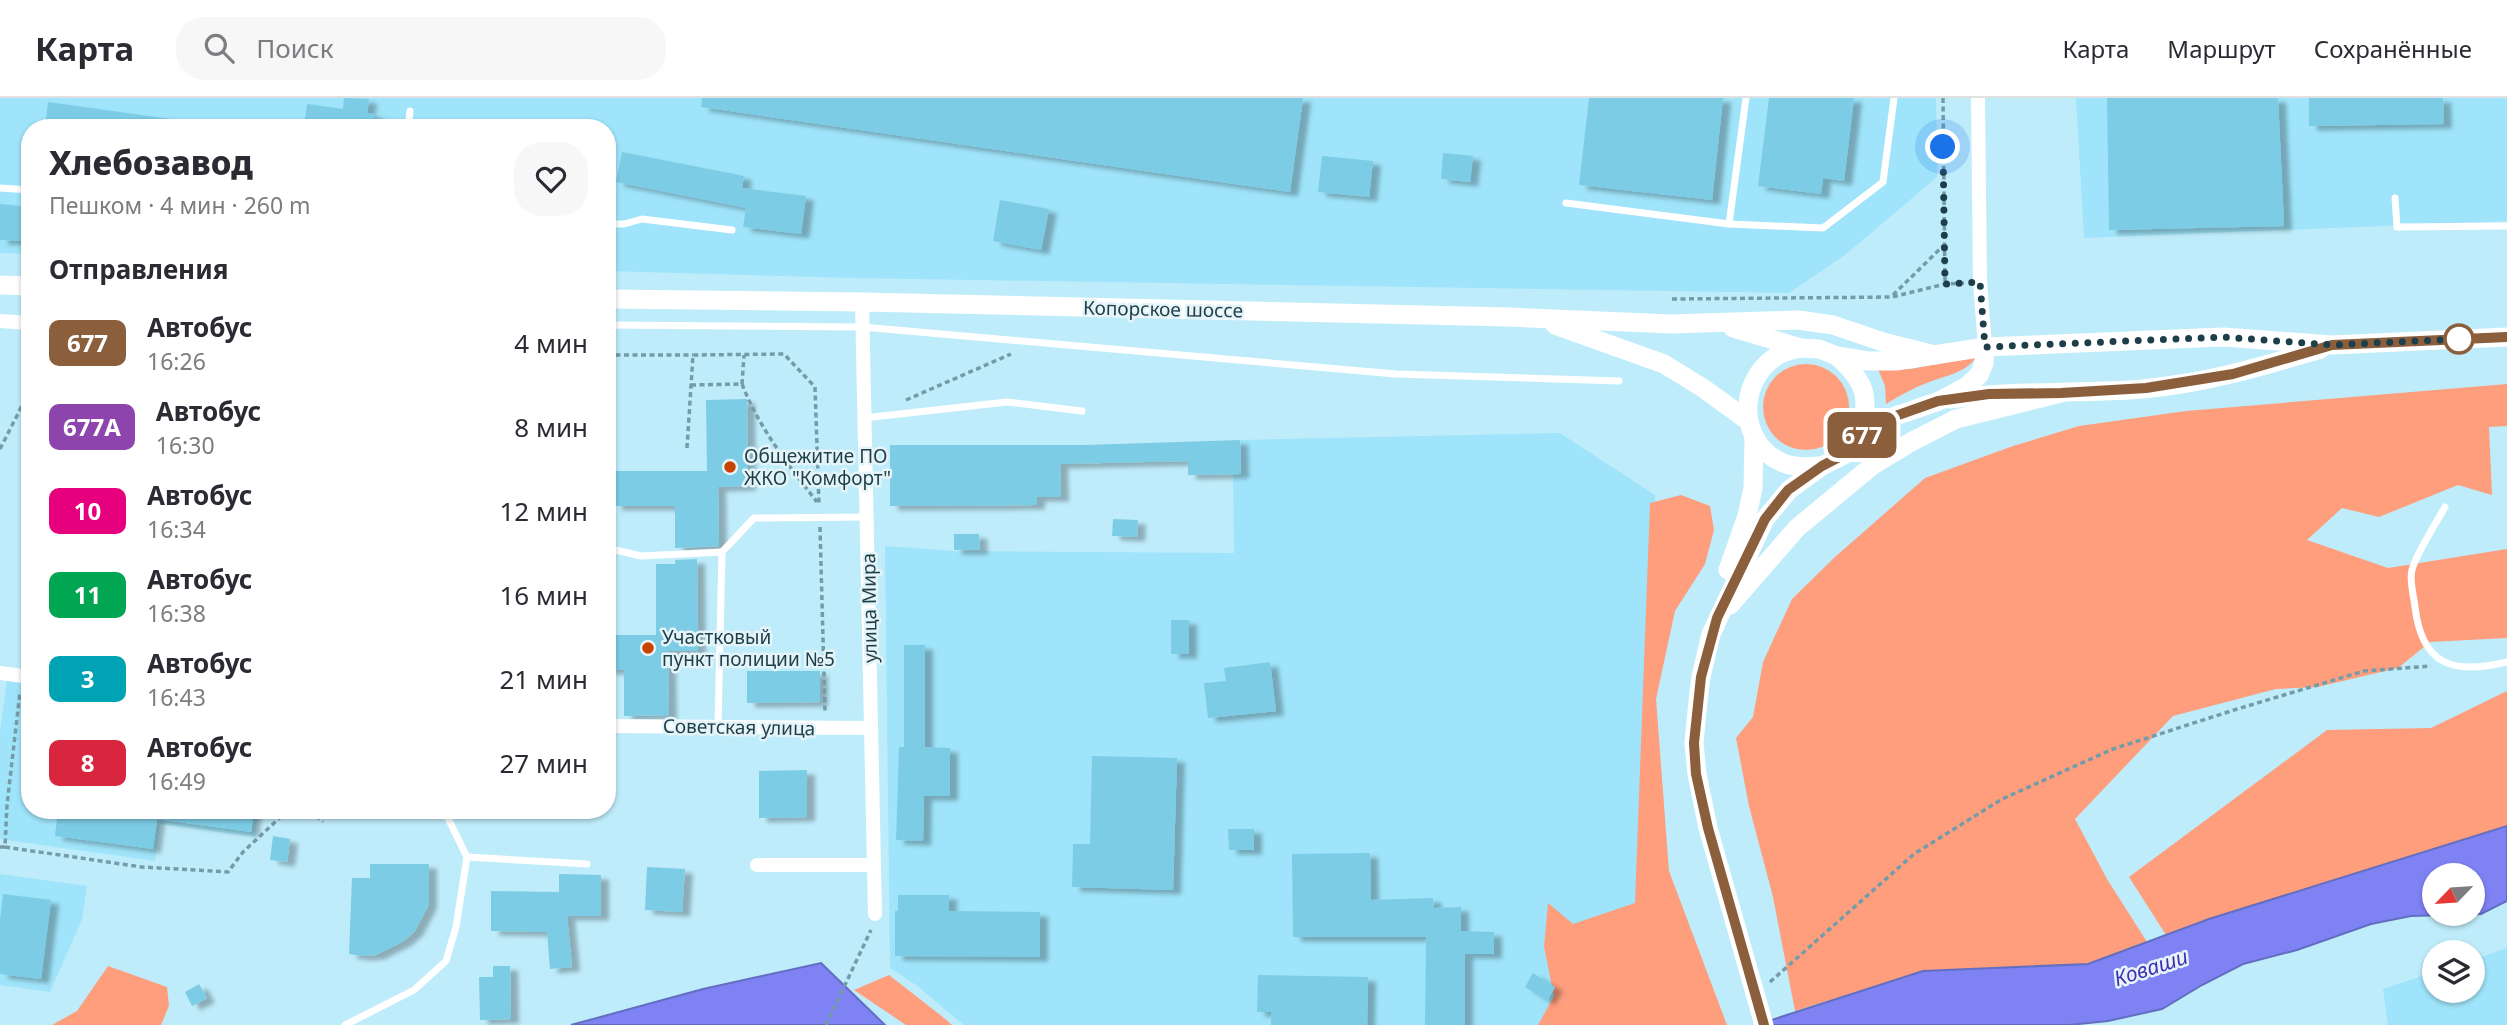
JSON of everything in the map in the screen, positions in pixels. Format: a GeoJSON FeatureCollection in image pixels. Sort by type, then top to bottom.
{"type":"FeatureCollection","features":[{"type":"Feature","properties":{"kind":"main road"},"geometry":{"type":"LineString","coordinates":[[0,285],[21,286]]}},
{"type":"Feature","properties":{"kind":"main road","name":"Копорское шоссе"},"geometry":{"type":"LineString","coordinates":[[616,299],[862,302],[1718,323]]}},
{"type":"Feature","properties":{"kind":"main road"},"geometry":{"type":"LineString","coordinates":[[1538,318],[1664,364],[1703,388],[1751,429],[1766,453],[1783,463],[1802,468],[1822,466]]}},
{"type":"Feature","properties":{"kind":"main road"},"geometry":{"type":"LineString","coordinates":[[1718,323],[1798,320],[1833,326],[1935,355]]}},
{"type":"Feature","properties":{"kind":"main road"},"geometry":{"type":"LineString","coordinates":[[1718,323],[1801,348],[1819,349],[1837,356],[1868,361],[1896,361],[1985,347],[2223,337],[2332,345],[2507,337]]}},
{"type":"Feature","properties":{"kind":"main road"},"geometry":{"type":"LineString","coordinates":[[1938,401],[1989,394],[2146,388],[2233,374],[2332,345]]}},
{"type":"Feature","properties":{"kind":"main road"},"geometry":{"type":"LineString","coordinates":[[1717,618],[1765,519],[1788,490],[1843,455],[1859,436],[1887,419],[1938,401],[1967,386],[1979,375],[1984,363],[1985,347]]}},
{"type":"Feature","properties":{"kind":"main road"},"geometry":{"type":"LineString","coordinates":[[1764,1025],[1761,991],[1708,828],[1696,774],[1694,743],[1701,677],[1717,618],[1723,580],[1747,516],[1753,488],[1747,395],[1758,372],[1777,355],[1801,348]]}},
{"type":"Feature","properties":{"kind":"main road"},"geometry":{"type":"LineString","coordinates":[[1837,356],[1854,371],[1864,391],[1866,414],[1859,436]]}},
{"type":"Feature","properties":{"kind":"main road"},"geometry":{"type":"LineString","coordinates":[[1717,618],[1797,528],[1873,465],[1956,419],[2061,393]]}},
{"type":"Feature","properties":{"kind":"street"},"geometry":{"type":"LineString","coordinates":[[1978,98],[1980,282],[1985,347]]}},
{"type":"Feature","properties":{"kind":"street","name":"улица Мира"},"geometry":{"type":"LineString","coordinates":[[862,302],[875,914]]}},
{"type":"Feature","properties":{"kind":"street"},"geometry":{"type":"LineString","coordinates":[[0,321],[21,322]]}},
{"type":"Feature","properties":{"kind":"street"},"geometry":{"type":"LineString","coordinates":[[0,673],[21,675]]}},
{"type":"Feature","properties":{"kind":"street","name":"Советская улица"},"geometry":{"type":"LineString","coordinates":[[616,726],[871,728]]}},
{"type":"Feature","properties":{"kind":"street"},"geometry":{"type":"LineString","coordinates":[[757,865],[874,865]]}},
{"type":"Feature","properties":{"kind":"lane"},"geometry":{"type":"LineString","coordinates":[[1729,225],[1746,98]]}},
{"type":"Feature","properties":{"kind":"lane"},"geometry":{"type":"LineString","coordinates":[[1566,204],[1729,225],[1823,228],[1883,181],[1894,98]]}},
{"type":"Feature","properties":{"kind":"lane"},"geometry":{"type":"LineString","coordinates":[[409,119],[410,111]]}},
{"type":"Feature","properties":{"kind":"lane"},"geometry":{"type":"LineString","coordinates":[[0,188],[21,189]]}},
{"type":"Feature","properties":{"kind":"lane"},"geometry":{"type":"LineString","coordinates":[[2395,198],[2397,227],[2507,226]]}},
{"type":"Feature","properties":{"kind":"lane"},"geometry":{"type":"LineString","coordinates":[[616,223],[642,219],[732,230]]}},
{"type":"Feature","properties":{"kind":"lane"},"geometry":{"type":"LineString","coordinates":[[616,325],[862,327],[1396,374],[1619,381]]}},
{"type":"Feature","properties":{"kind":"lane"},"geometry":{"type":"LineString","coordinates":[[864,418],[1007,402],[1082,411]]}},
{"type":"Feature","properties":{"kind":"lane"},"geometry":{"type":"LineString","coordinates":[[2445,508],[2411,571],[2417,617],[2426,647],[2447,665],[2481,668],[2507,662]]}},
{"type":"Feature","properties":{"kind":"lane"},"geometry":{"type":"LineString","coordinates":[[719,726],[722,552],[754,518],[867,517]]}},
{"type":"Feature","properties":{"kind":"lane"},"geometry":{"type":"LineString","coordinates":[[616,550],[641,556],[722,552]]}},
{"type":"Feature","properties":{"kind":"lane"},"geometry":{"type":"LineString","coordinates":[[345,1025],[414,990],[446,961],[456,927],[467,857],[448,819]]}},
{"type":"Feature","properties":{"kind":"lane"},"geometry":{"type":"LineString","coordinates":[[467,857],[587,864]]}},
{"type":"Feature","properties":{"kind":"path"},"geometry":{"type":"LineString","coordinates":[[1943,98],[1945,284]]}},
{"type":"Feature","properties":{"kind":"path"},"geometry":{"type":"LineString","coordinates":[[1892,297],[1944,245]]}},
{"type":"Feature","properties":{"kind":"path"},"geometry":{"type":"LineString","coordinates":[[1672,299],[1892,297],[1945,284],[1980,282]]}},
{"type":"Feature","properties":{"kind":"path"},"geometry":{"type":"LineString","coordinates":[[744,354],[742,384],[752,408],[793,471],[819,504]]}},
{"type":"Feature","properties":{"kind":"path"},"geometry":{"type":"LineString","coordinates":[[616,355],[784,354],[815,387],[826,727]]}},
{"type":"Feature","properties":{"kind":"path"},"geometry":{"type":"LineString","coordinates":[[896,404],[1009,354],[1021,354]]}},
{"type":"Feature","properties":{"kind":"path"},"geometry":{"type":"LineString","coordinates":[[687,448],[693,355]]}},
{"type":"Feature","properties":{"kind":"path"},"geometry":{"type":"LineString","coordinates":[[691,385],[742,384]]}},
{"type":"Feature","properties":{"kind":"path"},"geometry":{"type":"LineString","coordinates":[[0,449],[21,408]]}},
{"type":"Feature","properties":{"kind":"path"},"geometry":{"type":"LineString","coordinates":[[1761,991],[1914,854],[2001,799],[2113,749],[2364,671],[2447,665]]}},
{"type":"Feature","properties":{"kind":"path"},"geometry":{"type":"LineString","coordinates":[[21,710],[2,847],[142,867],[228,872],[243,852],[278,819]]}},
{"type":"Feature","properties":{"kind":"path"},"geometry":{"type":"LineString","coordinates":[[320,819],[323,822]]}},
{"type":"Feature","properties":{"kind":"path"},"geometry":{"type":"LineString","coordinates":[[826,1025],[869,937]]}},
{"type":"Feature","properties":{"kind":"shaded area"},"geometry":{"type":"Polygon","coordinates":[[[0,98],[1936,98],[1937,177],[1845,255],[1789,293],[854,278],[616,271],[616,119],[21,119],[21,254],[0,253],[0,98]]]}},
{"type":"Feature","properties":{"kind":"shaded area"},"geometry":{"type":"Polygon","coordinates":[[[2076,98],[2507,98],[2507,221],[2084,238],[2076,98]]]}},
{"type":"Feature","properties":{"kind":"shaded area"},"geometry":{"type":"Polygon","coordinates":[[[1977,356],[1967,367],[1917,387],[1886,404],[1885,386],[1878,369],[1911,369],[1977,356]]]}},
{"type":"Feature","properties":{"kind":"shaded area"},"geometry":{"type":"Polygon","coordinates":[[[1806,364],[1830,371],[1842,383],[1849,407],[1842,431],[1830,443],[1806,450],[1782,443],[1770,431],[1763,407],[1770,383],[1782,371],[1806,364]]]}},
{"type":"Feature","properties":{"kind":"shaded area"},"geometry":{"type":"Polygon","coordinates":[[[2507,384],[2507,426],[2489,427],[2492,495],[2458,485],[2379,517],[2342,508],[2307,540],[2388,568],[2507,549],[2507,638],[2430,642],[2398,668],[2317,687],[2276,689],[2173,716],[2075,819],[2107,879],[2147,942],[2088,964],[1923,971],[1795,1011],[1773,897],[1749,806],[1736,738],[1753,717],[1763,662],[1792,599],[1835,557],[1925,478],[2013,446],[2079,426],[2186,411],[2507,384]]]}},
{"type":"Feature","properties":{"kind":"shaded area"},"geometry":{"type":"Polygon","coordinates":[[[1560,433],[1655,495],[1654,930],[1551,1025],[964,1025],[916,985],[890,968],[885,546],[954,551],[1234,553],[1233,474],[1241,473],[1240,440],[1560,433]]]}},
{"type":"Feature","properties":{"kind":"shaded area"},"geometry":{"type":"Polygon","coordinates":[[[1681,495],[1710,506],[1714,530],[1705,564],[1675,611],[1656,699],[1669,871],[1727,1025],[1538,1025],[1554,996],[1544,947],[1548,903],[1573,924],[1635,903],[1650,503],[1681,495]]]}},
{"type":"Feature","properties":{"kind":"shaded area"},"geometry":{"type":"Polygon","coordinates":[[[7,680],[21,682],[21,819],[257,819],[255,837],[160,824],[155,861],[0,839],[0,733],[7,680]]]}},
{"type":"Feature","properties":{"kind":"shaded area"},"geometry":{"type":"Polygon","coordinates":[[[2507,691],[2507,826],[2209,919],[2166,935],[2129,877],[2327,730],[2431,728],[2507,691]]]}},
{"type":"Feature","properties":{"kind":"shaded area"},"geometry":{"type":"Polygon","coordinates":[[[0,874],[87,886],[82,919],[50,992],[0,985],[0,874]]]}},
{"type":"Feature","properties":{"kind":"shaded area"},"geometry":{"type":"Polygon","coordinates":[[[2507,948],[2507,1025],[2388,1025],[2383,989],[2422,976],[2422,1003],[2485,1003],[2485,956],[2507,948]]]}},
{"type":"Feature","properties":{"kind":"shaded area"},"geometry":{"type":"Polygon","coordinates":[[[108,966],[167,987],[169,1006],[161,1025],[52,1025],[77,1011],[108,966]]]}},
{"type":"Feature","properties":{"kind":"shaded area"},"geometry":{"type":"Polygon","coordinates":[[[889,975],[952,1025],[906,1025],[854,990],[889,975]]]}},
{"type":"Feature","properties":{"kind":"water","name":"Коваши"},"geometry":{"type":"Polygon","coordinates":[[[2507,826],[2507,901],[2485,912],[2485,863],[2422,863],[2422,916],[2371,924],[2297,950],[2243,964],[2162,1009],[2108,1021],[2069,1025],[1756,1025],[1923,971],[2088,964],[2209,919],[2507,826]]]}},
{"type":"Feature","properties":{"kind":"water"},"geometry":{"type":"Polygon","coordinates":[[[821,963],[885,1025],[571,1025],[703,989],[821,963]]]}},
{"type":"Feature","properties":{"kind":"building"},"geometry":{"type":"Polygon","coordinates":[[[344,98],[369,99],[367,113],[375,114],[374,119],[305,119],[307,104],[343,109],[344,98]]]}},
{"type":"Feature","properties":{"kind":"building"},"geometry":{"type":"Polygon","coordinates":[[[702,98],[1303,98],[1290,192],[701,107],[702,98]]]}},
{"type":"Feature","properties":{"kind":"building"},"geometry":{"type":"Polygon","coordinates":[[[1589,98],[1723,98],[1712,200],[1579,185],[1589,98]]]}},
{"type":"Feature","properties":{"kind":"building"},"geometry":{"type":"Polygon","coordinates":[[[1769,98],[1854,98],[1844,181],[1823,178],[1821,194],[1758,186],[1769,98]]]}},
{"type":"Feature","properties":{"kind":"building"},"geometry":{"type":"Polygon","coordinates":[[[2107,98],[2278,98],[2284,226],[2109,230],[2107,98]]]}},
{"type":"Feature","properties":{"kind":"building"},"geometry":{"type":"Polygon","coordinates":[[[2309,98],[2443,98],[2444,124],[2309,126],[2309,98]]]}},
{"type":"Feature","properties":{"kind":"building"},"geometry":{"type":"Polygon","coordinates":[[[48,102],[170,119],[46,119],[48,102]]]}},
{"type":"Feature","properties":{"kind":"building"},"geometry":{"type":"Polygon","coordinates":[[[622,152],[744,176],[742,188],[806,196],[801,234],[743,227],[746,208],[616,182],[622,152]]]}},
{"type":"Feature","properties":{"kind":"building"},"geometry":{"type":"Polygon","coordinates":[[[1443,153],[1473,156],[1470,182],[1441,179],[1443,153]]]}},
{"type":"Feature","properties":{"kind":"building"},"geometry":{"type":"Polygon","coordinates":[[[1322,156],[1373,161],[1369,197],[1318,192],[1322,156]]]}},
{"type":"Feature","properties":{"kind":"building"},"geometry":{"type":"Polygon","coordinates":[[[1000,200],[1049,209],[1041,250],[993,241],[1000,200]]]}},
{"type":"Feature","properties":{"kind":"building"},"geometry":{"type":"Polygon","coordinates":[[[0,204],[21,206],[21,241],[0,240],[0,204]]]}},
{"type":"Feature","properties":{"kind":"building"},"geometry":{"type":"Polygon","coordinates":[[[747,399],[748,486],[718,487],[719,546],[675,548],[675,506],[616,506],[616,471],[707,471],[706,400],[747,399]]]}},
{"type":"Feature","properties":{"kind":"building"},"geometry":{"type":"Polygon","coordinates":[[[1240,440],[1241,474],[1188,475],[1188,461],[1060,464],[1061,497],[1037,497],[1037,505],[890,506],[890,445],[1085,445],[1240,440]]]}},
{"type":"Feature","properties":{"kind":"building"},"geometry":{"type":"Polygon","coordinates":[[[1113,519],[1138,520],[1137,537],[1112,536],[1113,519]]]}},
{"type":"Feature","properties":{"kind":"building"},"geometry":{"type":"Polygon","coordinates":[[[954,534],[979,534],[980,550],[954,550],[954,534]]]}},
{"type":"Feature","properties":{"kind":"building"},"geometry":{"type":"Polygon","coordinates":[[[697,559],[698,651],[668,651],[669,715],[624,716],[624,670],[616,670],[616,635],[656,635],[656,564],[675,564],[675,560],[697,559]]]}},
{"type":"Feature","properties":{"kind":"building"},"geometry":{"type":"Polygon","coordinates":[[[1171,620],[1189,620],[1189,654],[1171,654],[1171,620]]]}},
{"type":"Feature","properties":{"kind":"building"},"geometry":{"type":"Polygon","coordinates":[[[904,645],[925,645],[925,747],[950,748],[950,796],[924,796],[923,841],[896,840],[899,747],[904,747],[904,645]]]}},
{"type":"Feature","properties":{"kind":"building"},"geometry":{"type":"Polygon","coordinates":[[[1270,662],[1276,711],[1208,718],[1204,683],[1226,681],[1224,668],[1270,662]]]}},
{"type":"Feature","properties":{"kind":"building"},"geometry":{"type":"Polygon","coordinates":[[[747,671],[820,671],[820,702],[747,703],[747,671]]]}},
{"type":"Feature","properties":{"kind":"building"},"geometry":{"type":"Polygon","coordinates":[[[1092,756],[1177,758],[1173,890],[1072,887],[1073,844],[1090,844],[1092,756]]]}},
{"type":"Feature","properties":{"kind":"building"},"geometry":{"type":"Polygon","coordinates":[[[807,770],[807,817],[759,818],[759,771],[807,770]]]}},
{"type":"Feature","properties":{"kind":"building"},"geometry":{"type":"Polygon","coordinates":[[[57,819],[157,819],[153,849],[55,836],[57,819]]]}},
{"type":"Feature","properties":{"kind":"building"},"geometry":{"type":"Polygon","coordinates":[[[157,819],[253,819],[251,832],[157,819]]]}},
{"type":"Feature","properties":{"kind":"building"},"geometry":{"type":"Polygon","coordinates":[[[1228,829],[1254,829],[1254,850],[1229,850],[1228,829]]]}},
{"type":"Feature","properties":{"kind":"building"},"geometry":{"type":"Polygon","coordinates":[[[273,836],[290,839],[287,862],[270,860],[273,836]]]}},
{"type":"Feature","properties":{"kind":"building"},"geometry":{"type":"Polygon","coordinates":[[[1370,853],[1371,900],[1433,898],[1434,908],[1461,907],[1461,931],[1494,932],[1494,954],[1465,954],[1465,1025],[1425,1025],[1426,937],[1293,937],[1292,854],[1370,853]]]}},
{"type":"Feature","properties":{"kind":"building"},"geometry":{"type":"Polygon","coordinates":[[[370,864],[429,864],[429,904],[415,931],[404,941],[376,955],[349,954],[352,878],[370,878],[370,864]]]}},
{"type":"Feature","properties":{"kind":"building"},"geometry":{"type":"Polygon","coordinates":[[[647,867],[685,869],[682,912],[645,910],[647,867]]]}},
{"type":"Feature","properties":{"kind":"building"},"geometry":{"type":"Polygon","coordinates":[[[559,874],[601,875],[601,916],[567,916],[572,967],[550,969],[547,932],[491,931],[491,891],[559,892],[559,874]]]}},
{"type":"Feature","properties":{"kind":"building"},"geometry":{"type":"Polygon","coordinates":[[[3,894],[51,900],[41,979],[0,974],[3,894]]]}},
{"type":"Feature","properties":{"kind":"building"},"geometry":{"type":"Polygon","coordinates":[[[898,895],[949,895],[949,911],[1040,912],[1040,957],[895,956],[895,911],[898,911],[898,895]]]}},
{"type":"Feature","properties":{"kind":"building"},"geometry":{"type":"Polygon","coordinates":[[[493,966],[510,966],[511,1019],[480,1020],[479,977],[493,977],[493,966]]]}},
{"type":"Feature","properties":{"kind":"building"},"geometry":{"type":"Polygon","coordinates":[[[1533,973],[1555,987],[1547,1001],[1525,987],[1533,973]]]}},
{"type":"Feature","properties":{"kind":"building"},"geometry":{"type":"Polygon","coordinates":[[[1258,975],[1368,977],[1367,1025],[1271,1025],[1271,1012],[1257,1012],[1258,975]]]}},
{"type":"Feature","properties":{"kind":"building"},"geometry":{"type":"Polygon","coordinates":[[[199,984],[207,998],[192,1006],[185,992],[199,984]]]}},
{"type":"Feature","properties":{"kind":"bus line","name":"677"},"geometry":{"type":"LineString","coordinates":[[1764,1025],[1708,828],[1696,774],[1694,743],[1701,677],[1711,634],[1765,519],[1788,490],[1843,455],[1859,436],[1887,419],[1938,401],[1989,394],[2146,388],[2233,374],[2332,345],[2507,337]]}},
{"type":"Feature","properties":{"kind":"place","name":"Общежитие ПО ЖКО \"Комфорт\""},"geometry":{"type":"Point","coordinates":[730,467]}},
{"type":"Feature","properties":{"kind":"place","name":"Участковый пункт полиции №5"},"geometry":{"type":"Point","coordinates":[648,648]}},
{"type":"Feature","properties":{"kind":"route"},"geometry":{"type":"LineString","coordinates":[[1943,147],[1945,284],[1980,282],[1985,347],[2223,337],[2332,345],[2459,339]]}}]}
